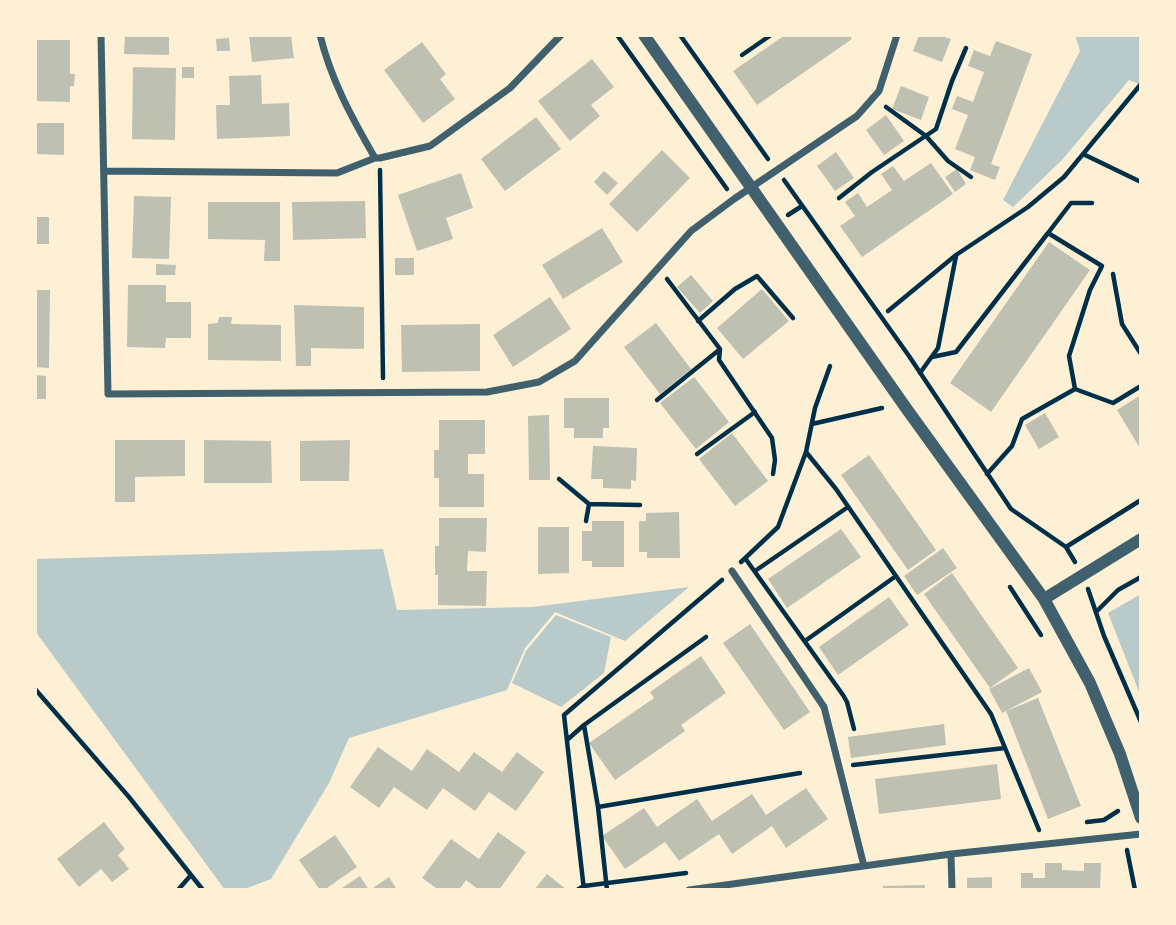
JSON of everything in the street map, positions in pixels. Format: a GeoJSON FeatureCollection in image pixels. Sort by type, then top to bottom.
{"type":"FeatureCollection","features":[{"type":"Feature","properties":{"kind":"street"},"geometry":{"type":"LineString","coordinates":[[101,35],[108,394],[487,392],[539,382],[575,360],[691,231],[857,116],[880,92],[897,35]]}},
{"type":"Feature","properties":{"kind":"street"},"geometry":{"type":"LineString","coordinates":[[320,35],[327,64],[344,103],[378,158]]}},
{"type":"Feature","properties":{"kind":"street"},"geometry":{"type":"LineString","coordinates":[[104,171],[337,173],[378,158],[430,146],[510,88],[561,35]]}},
{"type":"Feature","properties":{"kind":"street"},"geometry":{"type":"LineString","coordinates":[[644,35],[1044,599],[1090,683],[1120,754],[1141,818]]}},
{"type":"Feature","properties":{"kind":"street"},"geometry":{"type":"LineString","coordinates":[[1044,599],[1141,539]]}},
{"type":"Feature","properties":{"kind":"street"},"geometry":{"type":"LineString","coordinates":[[732,571],[824,707],[864,866]]}},
{"type":"Feature","properties":{"kind":"street"},"geometry":{"type":"LineString","coordinates":[[689,890],[757,886],[864,866],[951,854],[1141,834]]}},
{"type":"Feature","properties":{"kind":"street"},"geometry":{"type":"LineString","coordinates":[[951,854],[952,890]]}},
{"type":"Feature","properties":{"kind":"path"},"geometry":{"type":"LineString","coordinates":[[617,35],[734,199]]}},
{"type":"Feature","properties":{"kind":"path"},"geometry":{"type":"LineString","coordinates":[[680,35],[920,373],[1012,509],[1066,547],[1082,574],[1141,722]]}},
{"type":"Feature","properties":{"kind":"path"},"geometry":{"type":"LineString","coordinates":[[743,55],[771,35]]}},
{"type":"Feature","properties":{"kind":"path"},"geometry":{"type":"LineString","coordinates":[[839,198],[936,129],[966,48]]}},
{"type":"Feature","properties":{"kind":"path"},"geometry":{"type":"LineString","coordinates":[[888,311],[956,255],[1028,207],[1064,177],[1141,84]]}},
{"type":"Feature","properties":{"kind":"path"},"geometry":{"type":"LineString","coordinates":[[886,107],[926,135],[948,161],[971,177]]}},
{"type":"Feature","properties":{"kind":"path"},"geometry":{"type":"LineString","coordinates":[[1083,153],[1141,183]]}},
{"type":"Feature","properties":{"kind":"path"},"geometry":{"type":"LineString","coordinates":[[378,158],[383,393]]}},
{"type":"Feature","properties":{"kind":"path"},"geometry":{"type":"LineString","coordinates":[[932,357],[956,352],[1071,203],[1092,203]]}},
{"type":"Feature","properties":{"kind":"path"},"geometry":{"type":"LineString","coordinates":[[1048,233],[1102,266],[1090,290],[1069,355],[1075,389]]}},
{"type":"Feature","properties":{"kind":"path"},"geometry":{"type":"LineString","coordinates":[[920,373],[938,348],[956,255]]}},
{"type":"Feature","properties":{"kind":"path"},"geometry":{"type":"LineString","coordinates":[[658,267],[720,349],[719,360],[772,439],[775,460],[773,474]]}},
{"type":"Feature","properties":{"kind":"path"},"geometry":{"type":"LineString","coordinates":[[1113,274],[1122,324],[1141,354]]}},
{"type":"Feature","properties":{"kind":"path"},"geometry":{"type":"LineString","coordinates":[[698,321],[734,289],[757,276],[793,318]]}},
{"type":"Feature","properties":{"kind":"path"},"geometry":{"type":"LineString","coordinates":[[1133,341],[1141,335]]}},
{"type":"Feature","properties":{"kind":"path"},"geometry":{"type":"LineString","coordinates":[[657,400],[720,349]]}},
{"type":"Feature","properties":{"kind":"path"},"geometry":{"type":"LineString","coordinates":[[584,890],[564,715],[732,571],[778,527],[806,452],[830,366]]}},
{"type":"Feature","properties":{"kind":"path"},"geometry":{"type":"LineString","coordinates":[[987,474],[1012,446],[1022,419],[1075,389],[1113,403],[1141,386]]}},
{"type":"Feature","properties":{"kind":"path"},"geometry":{"type":"LineString","coordinates":[[874,397],[890,419]]}},
{"type":"Feature","properties":{"kind":"path"},"geometry":{"type":"LineString","coordinates":[[812,424],[882,408]]}},
{"type":"Feature","properties":{"kind":"path"},"geometry":{"type":"LineString","coordinates":[[697,454],[755,412]]}},
{"type":"Feature","properties":{"kind":"path"},"geometry":{"type":"LineString","coordinates":[[806,452],[848,507],[991,714],[1043,844]]}},
{"type":"Feature","properties":{"kind":"path"},"geometry":{"type":"LineString","coordinates":[[559,479],[589,504],[640,505]]}},
{"type":"Feature","properties":{"kind":"path"},"geometry":{"type":"LineString","coordinates":[[1066,547],[1141,500]]}},
{"type":"Feature","properties":{"kind":"path"},"geometry":{"type":"LineString","coordinates":[[586,521],[589,504]]}},
{"type":"Feature","properties":{"kind":"path"},"geometry":{"type":"LineString","coordinates":[[755,571],[848,507]]}},
{"type":"Feature","properties":{"kind":"path"},"geometry":{"type":"LineString","coordinates":[[745,558],[848,702],[853,729]]}},
{"type":"Feature","properties":{"kind":"path"},"geometry":{"type":"LineString","coordinates":[[805,641],[896,576]]}},
{"type":"Feature","properties":{"kind":"path"},"geometry":{"type":"LineString","coordinates":[[1096,612],[1118,590],[1141,577]]}},
{"type":"Feature","properties":{"kind":"path"},"geometry":{"type":"LineString","coordinates":[[1005,578],[1047,644]]}},
{"type":"Feature","properties":{"kind":"path"},"geometry":{"type":"LineString","coordinates":[[567,741],[584,725],[706,637]]}},
{"type":"Feature","properties":{"kind":"path"},"geometry":{"type":"LineString","coordinates":[[35,689],[129,797],[204,890]]}},
{"type":"Feature","properties":{"kind":"path"},"geometry":{"type":"LineString","coordinates":[[584,725],[598,807],[607,890]]}},
{"type":"Feature","properties":{"kind":"path"},"geometry":{"type":"LineString","coordinates":[[839,767],[1005,748]]}},
{"type":"Feature","properties":{"kind":"path"},"geometry":{"type":"LineString","coordinates":[[598,807],[800,773]]}},
{"type":"Feature","properties":{"kind":"path"},"geometry":{"type":"LineString","coordinates":[[1118,806],[1135,890]]}},
{"type":"Feature","properties":{"kind":"path"},"geometry":{"type":"LineString","coordinates":[[178,890],[191,875]]}},
{"type":"Feature","properties":{"kind":"shaded area"},"geometry":{"type":"Polygon","coordinates":[[[1075,35],[1141,35],[1141,85],[1129,80],[1062,160],[1013,207],[1003,200],[1080,51],[1075,35]]]}},
{"type":"Feature","properties":{"kind":"shaded area"},"geometry":{"type":"Polygon","coordinates":[[[383,549],[397,610],[533,607],[689,587],[625,641],[555,612],[525,648],[507,690],[349,738],[329,783],[271,879],[242,890],[225,890],[35,631],[35,559],[383,549]]]}},
{"type":"Feature","properties":{"kind":"shaded area"},"geometry":{"type":"Polygon","coordinates":[[[1141,594],[1141,697],[1108,613],[1141,594]]]}},
{"type":"Feature","properties":{"kind":"shaded area"},"geometry":{"type":"Polygon","coordinates":[[[556,615],[611,637],[604,673],[561,707],[512,683],[526,651],[556,615]]]}},
{"type":"Feature","properties":{"kind":"building"},"geometry":{"type":"Polygon","coordinates":[[[125,35],[169,35],[169,55],[124,54],[125,35]]]}},
{"type":"Feature","properties":{"kind":"building"},"geometry":{"type":"Polygon","coordinates":[[[249,35],[291,35],[294,58],[252,62],[249,35]]]}},
{"type":"Feature","properties":{"kind":"building"},"geometry":{"type":"Polygon","coordinates":[[[785,35],[849,35],[852,39],[757,105],[733,71],[785,35]]]}},
{"type":"Feature","properties":{"kind":"building"},"geometry":{"type":"Polygon","coordinates":[[[919,35],[939,35],[951,39],[942,62],[913,51],[919,35]]]}},
{"type":"Feature","properties":{"kind":"building"},"geometry":{"type":"Polygon","coordinates":[[[229,38],[230,51],[217,51],[216,39],[229,38]]]}},
{"type":"Feature","properties":{"kind":"building"},"geometry":{"type":"Polygon","coordinates":[[[35,40],[70,40],[70,74],[75,74],[74,86],[70,86],[70,102],[35,101],[35,40]]]}},
{"type":"Feature","properties":{"kind":"building"},"geometry":{"type":"Polygon","coordinates":[[[996,41],[1032,54],[991,164],[1000,167],[995,180],[970,170],[975,157],[955,149],[968,115],[952,109],[957,96],[973,102],[984,72],[968,66],[974,50],[990,56],[996,41]]]}},
{"type":"Feature","properties":{"kind":"building"},"geometry":{"type":"Polygon","coordinates":[[[422,42],[446,74],[440,79],[455,99],[423,123],[384,70],[422,42]]]}},
{"type":"Feature","properties":{"kind":"building"},"geometry":{"type":"Polygon","coordinates":[[[592,59],[614,87],[591,105],[600,116],[570,141],[538,101],[592,59]]]}},
{"type":"Feature","properties":{"kind":"building"},"geometry":{"type":"Polygon","coordinates":[[[133,67],[176,68],[175,140],[132,139],[133,67]]]}},
{"type":"Feature","properties":{"kind":"building"},"geometry":{"type":"Polygon","coordinates":[[[182,67],[194,67],[194,78],[182,78],[182,67]]]}},
{"type":"Feature","properties":{"kind":"building"},"geometry":{"type":"Polygon","coordinates":[[[261,75],[262,104],[289,103],[290,136],[217,139],[216,105],[230,105],[229,76],[261,75]]]}},
{"type":"Feature","properties":{"kind":"building"},"geometry":{"type":"Polygon","coordinates":[[[901,86],[929,97],[921,120],[892,109],[901,86]]]}},
{"type":"Feature","properties":{"kind":"building"},"geometry":{"type":"Polygon","coordinates":[[[886,115],[904,141],[884,155],[866,130],[886,115]]]}},
{"type":"Feature","properties":{"kind":"building"},"geometry":{"type":"Polygon","coordinates":[[[536,117],[561,149],[505,191],[481,159],[536,117]]]}},
{"type":"Feature","properties":{"kind":"building"},"geometry":{"type":"Polygon","coordinates":[[[35,123],[64,123],[64,155],[35,154],[35,123]]]}},
{"type":"Feature","properties":{"kind":"building"},"geometry":{"type":"Polygon","coordinates":[[[662,150],[690,178],[637,232],[609,204],[662,150]]]}},
{"type":"Feature","properties":{"kind":"building"},"geometry":{"type":"Polygon","coordinates":[[[836,152],[854,178],[835,191],[817,166],[836,152]]]}},
{"type":"Feature","properties":{"kind":"building"},"geometry":{"type":"Polygon","coordinates":[[[931,163],[953,194],[862,257],[840,226],[855,216],[845,202],[858,193],[867,207],[892,190],[881,174],[893,166],[904,181],[931,163]]]}},
{"type":"Feature","properties":{"kind":"building"},"geometry":{"type":"Polygon","coordinates":[[[957,169],[966,184],[955,192],[945,177],[957,169]]]}},
{"type":"Feature","properties":{"kind":"building"},"geometry":{"type":"Polygon","coordinates":[[[604,171],[618,183],[607,195],[594,182],[604,171]]]}},
{"type":"Feature","properties":{"kind":"building"},"geometry":{"type":"Polygon","coordinates":[[[461,173],[473,208],[446,218],[453,239],[417,251],[398,195],[461,173]]]}},
{"type":"Feature","properties":{"kind":"building"},"geometry":{"type":"Polygon","coordinates":[[[134,196],[171,197],[169,259],[132,258],[134,196]]]}},
{"type":"Feature","properties":{"kind":"building"},"geometry":{"type":"Polygon","coordinates":[[[365,201],[366,238],[293,240],[292,202],[365,201]]]}},
{"type":"Feature","properties":{"kind":"building"},"geometry":{"type":"Polygon","coordinates":[[[208,202],[280,202],[280,261],[264,261],[265,240],[208,239],[208,202]]]}},
{"type":"Feature","properties":{"kind":"building"},"geometry":{"type":"Polygon","coordinates":[[[35,217],[49,217],[49,244],[35,244],[35,217]]]}},
{"type":"Feature","properties":{"kind":"building"},"geometry":{"type":"Polygon","coordinates":[[[602,228],[623,262],[563,299],[542,265],[602,228]]]}},
{"type":"Feature","properties":{"kind":"building"},"geometry":{"type":"Polygon","coordinates":[[[1049,242],[1090,270],[991,412],[950,383],[1049,242]]]}},
{"type":"Feature","properties":{"kind":"building"},"geometry":{"type":"Polygon","coordinates":[[[395,258],[414,258],[414,275],[395,275],[395,258]]]}},
{"type":"Feature","properties":{"kind":"building"},"geometry":{"type":"Polygon","coordinates":[[[156,264],[176,265],[175,275],[156,275],[156,264]]]}},
{"type":"Feature","properties":{"kind":"building"},"geometry":{"type":"Polygon","coordinates":[[[691,275],[713,301],[700,313],[677,287],[691,275]]]}},
{"type":"Feature","properties":{"kind":"building"},"geometry":{"type":"Polygon","coordinates":[[[128,285],[166,285],[166,302],[191,302],[191,338],[166,338],[165,348],[127,347],[128,285]]]}},
{"type":"Feature","properties":{"kind":"building"},"geometry":{"type":"Polygon","coordinates":[[[762,289],[789,321],[743,359],[717,328],[762,289]]]}},
{"type":"Feature","properties":{"kind":"building"},"geometry":{"type":"Polygon","coordinates":[[[35,290],[50,290],[49,368],[35,367],[35,290]]]}},
{"type":"Feature","properties":{"kind":"building"},"geometry":{"type":"Polygon","coordinates":[[[550,297],[571,329],[513,367],[493,335],[550,297]]]}},
{"type":"Feature","properties":{"kind":"building"},"geometry":{"type":"Polygon","coordinates":[[[294,305],[364,307],[364,349],[311,348],[311,366],[296,366],[294,305]]]}},
{"type":"Feature","properties":{"kind":"building"},"geometry":{"type":"Polygon","coordinates":[[[219,317],[232,317],[231,324],[281,325],[281,361],[208,360],[208,324],[218,323],[219,317]]]}},
{"type":"Feature","properties":{"kind":"building"},"geometry":{"type":"Polygon","coordinates":[[[656,323],[691,369],[660,394],[624,347],[656,323]]]}},
{"type":"Feature","properties":{"kind":"building"},"geometry":{"type":"Polygon","coordinates":[[[480,324],[480,371],[402,372],[401,325],[480,324]]]}},
{"type":"Feature","properties":{"kind":"building"},"geometry":{"type":"Polygon","coordinates":[[[35,375],[46,376],[46,399],[35,399],[35,375]]]}},
{"type":"Feature","properties":{"kind":"building"},"geometry":{"type":"Polygon","coordinates":[[[694,377],[729,422],[696,449],[660,403],[694,377]]]}},
{"type":"Feature","properties":{"kind":"building"},"geometry":{"type":"Polygon","coordinates":[[[1141,395],[1141,450],[1117,410],[1141,395]]]}},
{"type":"Feature","properties":{"kind":"building"},"geometry":{"type":"Polygon","coordinates":[[[564,398],[609,398],[609,428],[603,428],[603,438],[574,438],[574,428],[564,428],[564,398]]]}},
{"type":"Feature","properties":{"kind":"building"},"geometry":{"type":"Polygon","coordinates":[[[1045,413],[1059,437],[1039,449],[1025,425],[1045,413]]]}},
{"type":"Feature","properties":{"kind":"building"},"geometry":{"type":"Polygon","coordinates":[[[549,415],[550,480],[529,480],[528,416],[549,415]]]}},
{"type":"Feature","properties":{"kind":"building"},"geometry":{"type":"Polygon","coordinates":[[[439,420],[485,420],[485,454],[468,454],[468,474],[484,474],[484,507],[439,507],[439,478],[434,478],[434,450],[439,450],[439,420]]]}},
{"type":"Feature","properties":{"kind":"building"},"geometry":{"type":"Polygon","coordinates":[[[732,433],[768,481],[735,506],[699,459],[732,433]]]}},
{"type":"Feature","properties":{"kind":"building"},"geometry":{"type":"Polygon","coordinates":[[[115,440],[185,440],[185,476],[135,477],[135,502],[115,502],[115,440]]]}},
{"type":"Feature","properties":{"kind":"building"},"geometry":{"type":"Polygon","coordinates":[[[204,440],[271,441],[272,483],[204,483],[204,440]]]}},
{"type":"Feature","properties":{"kind":"building"},"geometry":{"type":"Polygon","coordinates":[[[350,440],[349,481],[300,481],[300,441],[350,440]]]}},
{"type":"Feature","properties":{"kind":"building"},"geometry":{"type":"Polygon","coordinates":[[[593,446],[637,448],[636,481],[631,480],[631,489],[603,488],[603,479],[591,479],[593,446]]]}},
{"type":"Feature","properties":{"kind":"building"},"geometry":{"type":"Polygon","coordinates":[[[869,455],[936,550],[908,570],[841,475],[869,455]]]}},
{"type":"Feature","properties":{"kind":"building"},"geometry":{"type":"Polygon","coordinates":[[[679,512],[680,558],[647,558],[647,552],[639,552],[639,521],[646,521],[646,513],[679,512]]]}},
{"type":"Feature","properties":{"kind":"building"},"geometry":{"type":"Polygon","coordinates":[[[439,518],[487,518],[486,552],[468,551],[467,571],[487,571],[486,606],[438,605],[435,546],[439,546],[439,518]]]}},
{"type":"Feature","properties":{"kind":"building"},"geometry":{"type":"Polygon","coordinates":[[[592,521],[624,521],[624,567],[592,567],[592,561],[582,561],[582,531],[592,531],[592,521]]]}},
{"type":"Feature","properties":{"kind":"building"},"geometry":{"type":"Polygon","coordinates":[[[538,527],[569,527],[569,573],[538,574],[538,527]]]}},
{"type":"Feature","properties":{"kind":"building"},"geometry":{"type":"Polygon","coordinates":[[[841,529],[861,557],[787,608],[768,579],[841,529]]]}},
{"type":"Feature","properties":{"kind":"building"},"geometry":{"type":"Polygon","coordinates":[[[943,548],[957,568],[917,595],[904,576],[943,548]]]}},
{"type":"Feature","properties":{"kind":"building"},"geometry":{"type":"Polygon","coordinates":[[[952,573],[1018,668],[990,688],[924,594],[952,573]]]}},
{"type":"Feature","properties":{"kind":"building"},"geometry":{"type":"Polygon","coordinates":[[[889,597],[909,625],[838,675],[819,647],[889,597]]]}},
{"type":"Feature","properties":{"kind":"building"},"geometry":{"type":"Polygon","coordinates":[[[750,624],[810,712],[784,730],[723,643],[750,624]]]}},
{"type":"Feature","properties":{"kind":"building"},"geometry":{"type":"Polygon","coordinates":[[[701,656],[726,693],[681,725],[685,731],[615,780],[589,743],[654,698],[650,692],[701,656]]]}},
{"type":"Feature","properties":{"kind":"building"},"geometry":{"type":"Polygon","coordinates":[[[1029,668],[1042,692],[1002,713],[989,689],[1029,668]]]}},
{"type":"Feature","properties":{"kind":"building"},"geometry":{"type":"Polygon","coordinates":[[[1038,698],[1081,806],[1048,819],[1006,711],[1038,698]]]}},
{"type":"Feature","properties":{"kind":"building"},"geometry":{"type":"Polygon","coordinates":[[[944,724],[946,745],[851,758],[848,737],[944,724]]]}},
{"type":"Feature","properties":{"kind":"building"},"geometry":{"type":"Polygon","coordinates":[[[378,747],[412,771],[427,749],[459,772],[474,752],[502,772],[517,752],[544,772],[516,811],[489,792],[475,811],[443,788],[427,810],[394,787],[379,808],[350,787],[378,747]]]}},
{"type":"Feature","properties":{"kind":"building"},"geometry":{"type":"Polygon","coordinates":[[[997,764],[1001,799],[879,814],[875,779],[997,764]]]}},
{"type":"Feature","properties":{"kind":"building"},"geometry":{"type":"Polygon","coordinates":[[[806,788],[828,819],[786,848],[772,826],[732,854],[719,834],[679,861],[665,842],[625,869],[602,836],[644,808],[657,827],[697,799],[712,821],[752,794],[766,815],[806,788]]]}},
{"type":"Feature","properties":{"kind":"building"},"geometry":{"type":"Polygon","coordinates":[[[104,822],[125,849],[118,855],[129,869],[112,882],[101,869],[79,887],[57,859],[104,822]]]}},
{"type":"Feature","properties":{"kind":"building"},"geometry":{"type":"Polygon","coordinates":[[[498,832],[526,852],[499,890],[479,890],[466,880],[459,890],[439,890],[422,878],[451,839],[479,859],[498,832]]]}},
{"type":"Feature","properties":{"kind":"building"},"geometry":{"type":"Polygon","coordinates":[[[335,835],[357,867],[324,890],[320,890],[299,860],[335,835]]]}},
{"type":"Feature","properties":{"kind":"building"},"geometry":{"type":"Polygon","coordinates":[[[1045,863],[1062,863],[1062,870],[1084,871],[1084,863],[1101,863],[1100,890],[1021,890],[1021,873],[1033,873],[1033,878],[1045,878],[1045,863]]]}},
{"type":"Feature","properties":{"kind":"building"},"geometry":{"type":"Polygon","coordinates":[[[547,874],[567,890],[534,890],[547,874]]]}},
{"type":"Feature","properties":{"kind":"building"},"geometry":{"type":"Polygon","coordinates":[[[360,876],[369,890],[343,890],[342,888],[360,876]]]}},
{"type":"Feature","properties":{"kind":"building"},"geometry":{"type":"Polygon","coordinates":[[[389,877],[397,890],[370,890],[389,877]]]}},
{"type":"Feature","properties":{"kind":"building"},"geometry":{"type":"Polygon","coordinates":[[[992,877],[992,890],[967,890],[967,878],[992,877]]]}},
{"type":"Feature","properties":{"kind":"building"},"geometry":{"type":"Polygon","coordinates":[[[925,885],[925,890],[883,890],[883,886],[925,885]]]}}]}
